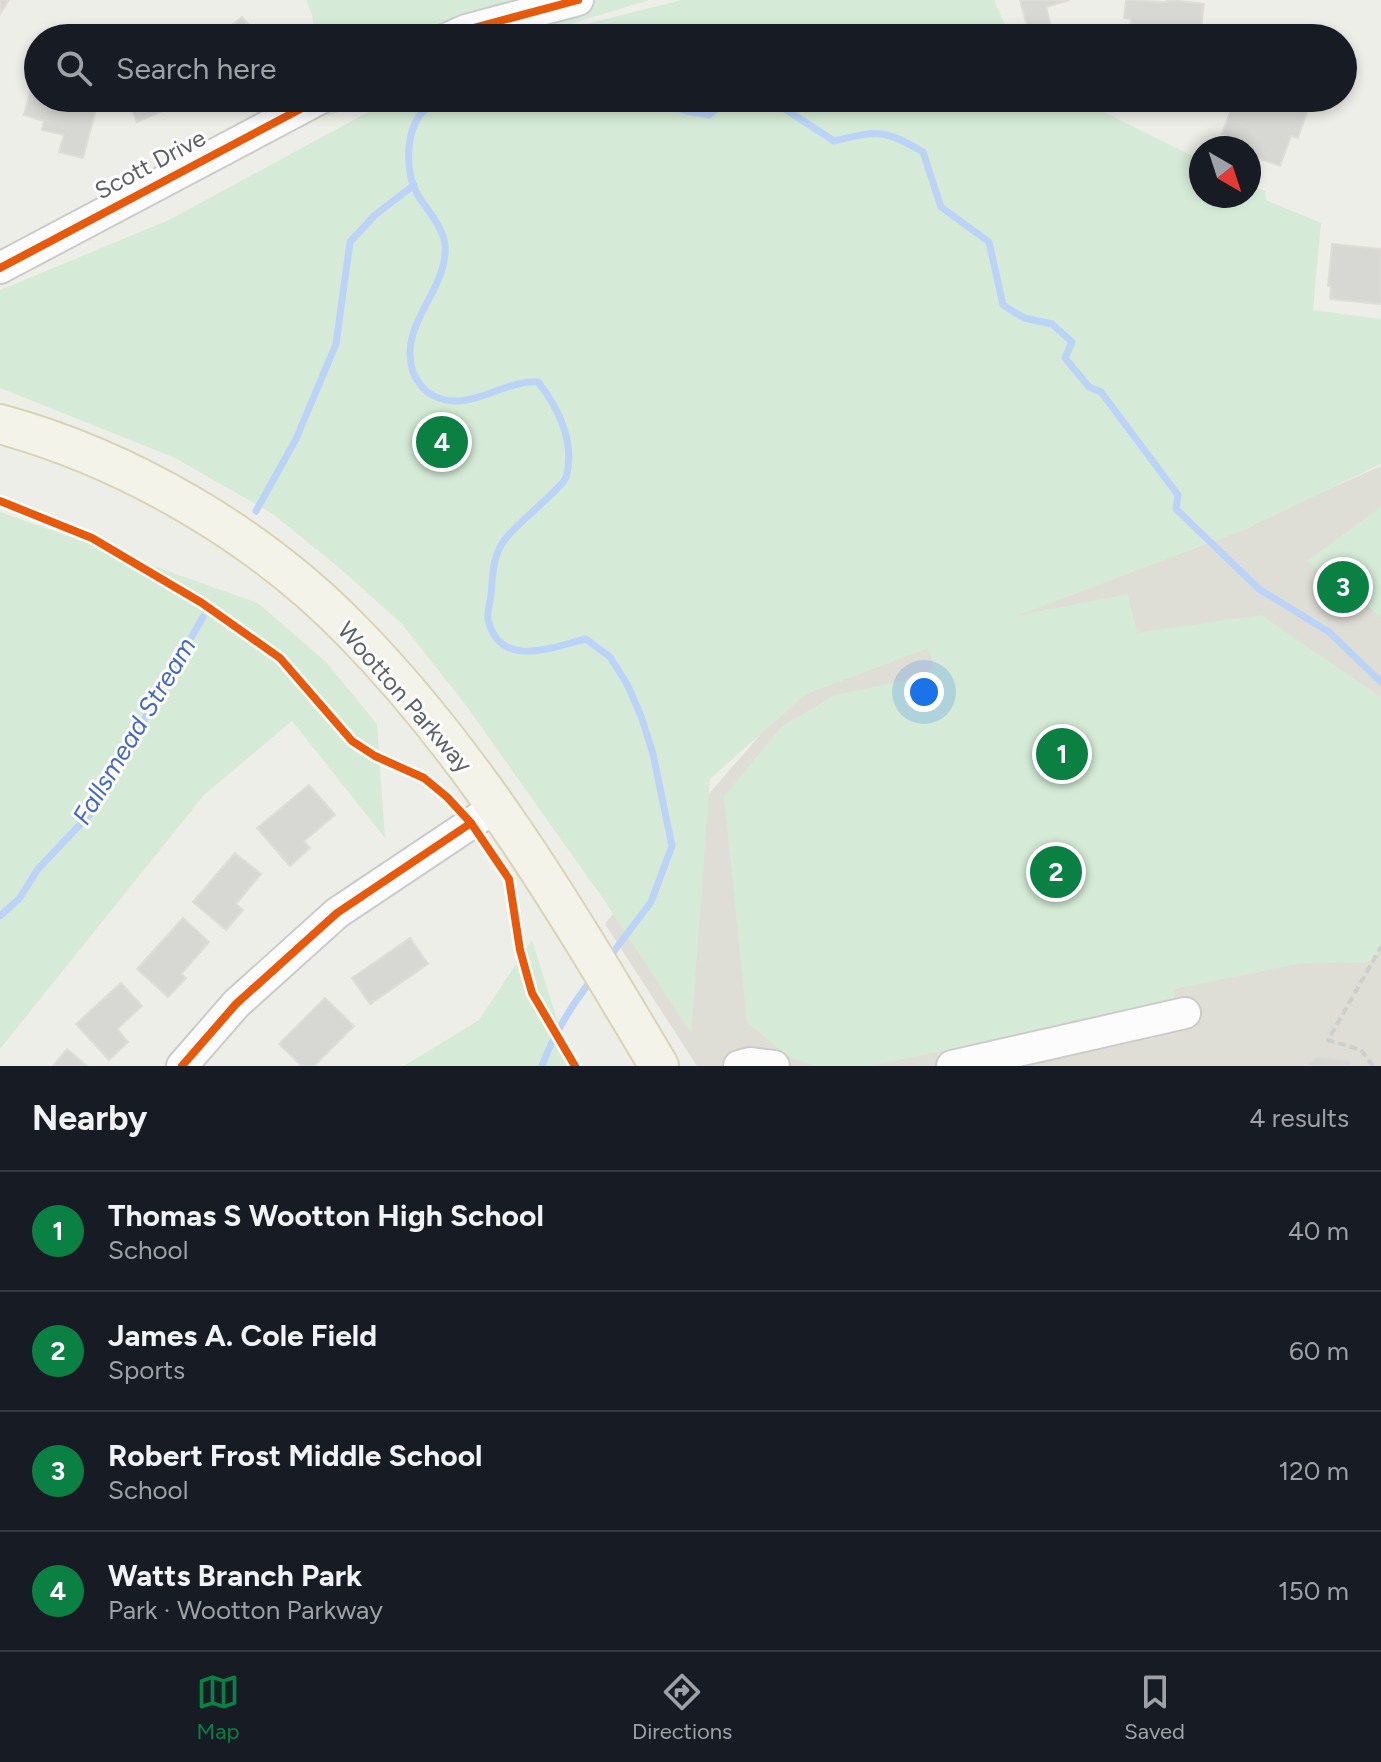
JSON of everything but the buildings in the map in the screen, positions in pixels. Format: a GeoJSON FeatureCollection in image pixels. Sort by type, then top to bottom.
{"type":"FeatureCollection","features":[{"type":"Feature","properties":{"kind":"main road","name":"Wootton Parkway"},"geometry":{"type":"LineString","coordinates":[[0,424],[39,435],[146,479],[285,571],[351,629],[402,686],[497,806],[588,945],[655,1059]]}},
{"type":"Feature","properties":{"kind":"street"},"geometry":{"type":"LineString","coordinates":[[491,24],[578,0]]}},
{"type":"Feature","properties":{"kind":"street","name":"Scott Drive"},"geometry":{"type":"LineString","coordinates":[[0,268],[295,112]]}},
{"type":"Feature","properties":{"kind":"street"},"geometry":{"type":"LineString","coordinates":[[182,1066],[236,1004],[337,913],[497,806]]}},
{"type":"Feature","properties":{"kind":"street"},"geometry":{"type":"LineString","coordinates":[[952,1066],[1185,1013]]}},
{"type":"Feature","properties":{"kind":"street"},"geometry":{"type":"LineString","coordinates":[[739,1066],[750,1063],[774,1066]]}},
{"type":"Feature","properties":{"kind":"path"},"geometry":{"type":"LineString","coordinates":[[1373,1066],[1361,1050],[1328,1040],[1381,947]]}},
{"type":"Feature","properties":{"kind":"shaded area"},"geometry":{"type":"Polygon","coordinates":[[[1381,466],[1381,1066],[697,1066],[605,924],[695,810],[791,699],[1228,534],[1381,466]]]}},
{"type":"Feature","properties":{"kind":"green space"},"geometry":{"type":"Polygon","coordinates":[[[306,0],[649,0],[571,24],[314,24],[306,0]]]}},
{"type":"Feature","properties":{"kind":"green space"},"geometry":{"type":"Polygon","coordinates":[[[681,0],[994,0],[1005,24],[586,24],[681,0]]]}},
{"type":"Feature","properties":{"kind":"green space"},"geometry":{"type":"Polygon","coordinates":[[[368,112],[1103,112],[1189,154],[1189,208],[1261,208],[1261,189],[1265,191],[1266,200],[1321,223],[1313,310],[1381,319],[1381,464],[1244,530],[1016,616],[1128,594],[1137,633],[1261,615],[1381,697],[1381,947],[1372,962],[1301,963],[1174,989],[1175,1003],[869,1066],[816,1066],[788,1057],[747,1022],[724,797],[781,727],[835,695],[922,677],[934,666],[928,648],[806,694],[710,779],[691,1033],[604,900],[465,704],[401,623],[273,514],[175,458],[0,388],[0,290],[169,220],[368,112]]]}},
{"type":"Feature","properties":{"kind":"green space"},"geometry":{"type":"Polygon","coordinates":[[[1381,507],[1381,617],[1307,561],[1381,507]]]}},
{"type":"Feature","properties":{"kind":"green space"},"geometry":{"type":"Polygon","coordinates":[[[0,512],[258,603],[326,662],[377,724],[385,838],[292,721],[204,795],[0,1049],[0,512]]]}},
{"type":"Feature","properties":{"kind":"green space"},"geometry":{"type":"Polygon","coordinates":[[[532,940],[572,1066],[404,1066],[479,1020],[532,940]]]}},
{"type":"Feature","properties":{"kind":"waterway"},"geometry":{"type":"LineString","coordinates":[[423,112],[415,124],[409,144],[409,167],[414,188],[438,226],[445,245],[439,277],[412,338],[410,355],[413,372],[426,390],[445,400],[472,399],[512,386],[538,382],[558,414],[569,452],[563,482],[499,548],[488,619],[494,635],[503,645],[515,650],[543,650],[586,639],[610,657],[627,684],[653,754],[672,846],[651,902],[608,959]]}},
{"type":"Feature","properties":{"kind":"waterway"},"geometry":{"type":"LineString","coordinates":[[692,112],[709,115],[712,112]]}},
{"type":"Feature","properties":{"kind":"waterway"},"geometry":{"type":"LineString","coordinates":[[790,112],[834,141],[860,135],[889,135],[923,152],[941,207],[989,242],[1003,305],[1024,318],[1052,324],[1072,342],[1065,358],[1089,387],[1101,392],[1178,495],[1176,509],[1259,589],[1329,632],[1381,682]]}},
{"type":"Feature","properties":{"kind":"waterway","name":"Fallsmead Stream"},"geometry":{"type":"LineString","coordinates":[[256,511],[296,439],[336,344],[350,242],[375,215],[414,185]]}},
{"type":"Feature","properties":{"kind":"waterway","name":"Fallsmead Stream"},"geometry":{"type":"LineString","coordinates":[[0,916],[19,899],[38,869],[90,814],[203,617]]}},
{"type":"Feature","properties":{"kind":"waterway"},"geometry":{"type":"LineString","coordinates":[[542,1066],[564,1020],[593,978]]}},
{"type":"Feature","properties":{"kind":"cycle path"},"geometry":{"type":"LineString","coordinates":[[488,24],[578,0]]}},
{"type":"Feature","properties":{"kind":"cycle path"},"geometry":{"type":"LineString","coordinates":[[0,268],[295,112]]}},
{"type":"Feature","properties":{"kind":"cycle path"},"geometry":{"type":"LineString","coordinates":[[0,501],[92,538],[202,603],[280,658],[352,741],[375,756],[424,778],[447,797],[471,823],[509,879],[520,950],[532,993],[575,1066]]}},
{"type":"Feature","properties":{"kind":"cycle path"},"geometry":{"type":"LineString","coordinates":[[182,1066],[236,1004],[337,913],[471,823]]}},
{"type":"Feature","properties":{"kind":"place","name":"Watts Branch Park"},"geometry":{"type":"Point","coordinates":[442,442]}},
{"type":"Feature","properties":{"kind":"place","name":"Robert Frost Middle School"},"geometry":{"type":"Point","coordinates":[1343,587]}},
{"type":"Feature","properties":{"kind":"place","name":"Thomas S Wootton High School"},"geometry":{"type":"Point","coordinates":[1062,754]}},
{"type":"Feature","properties":{"kind":"place","name":"James A. Cole Field"},"geometry":{"type":"Point","coordinates":[1056,872]}}]}
